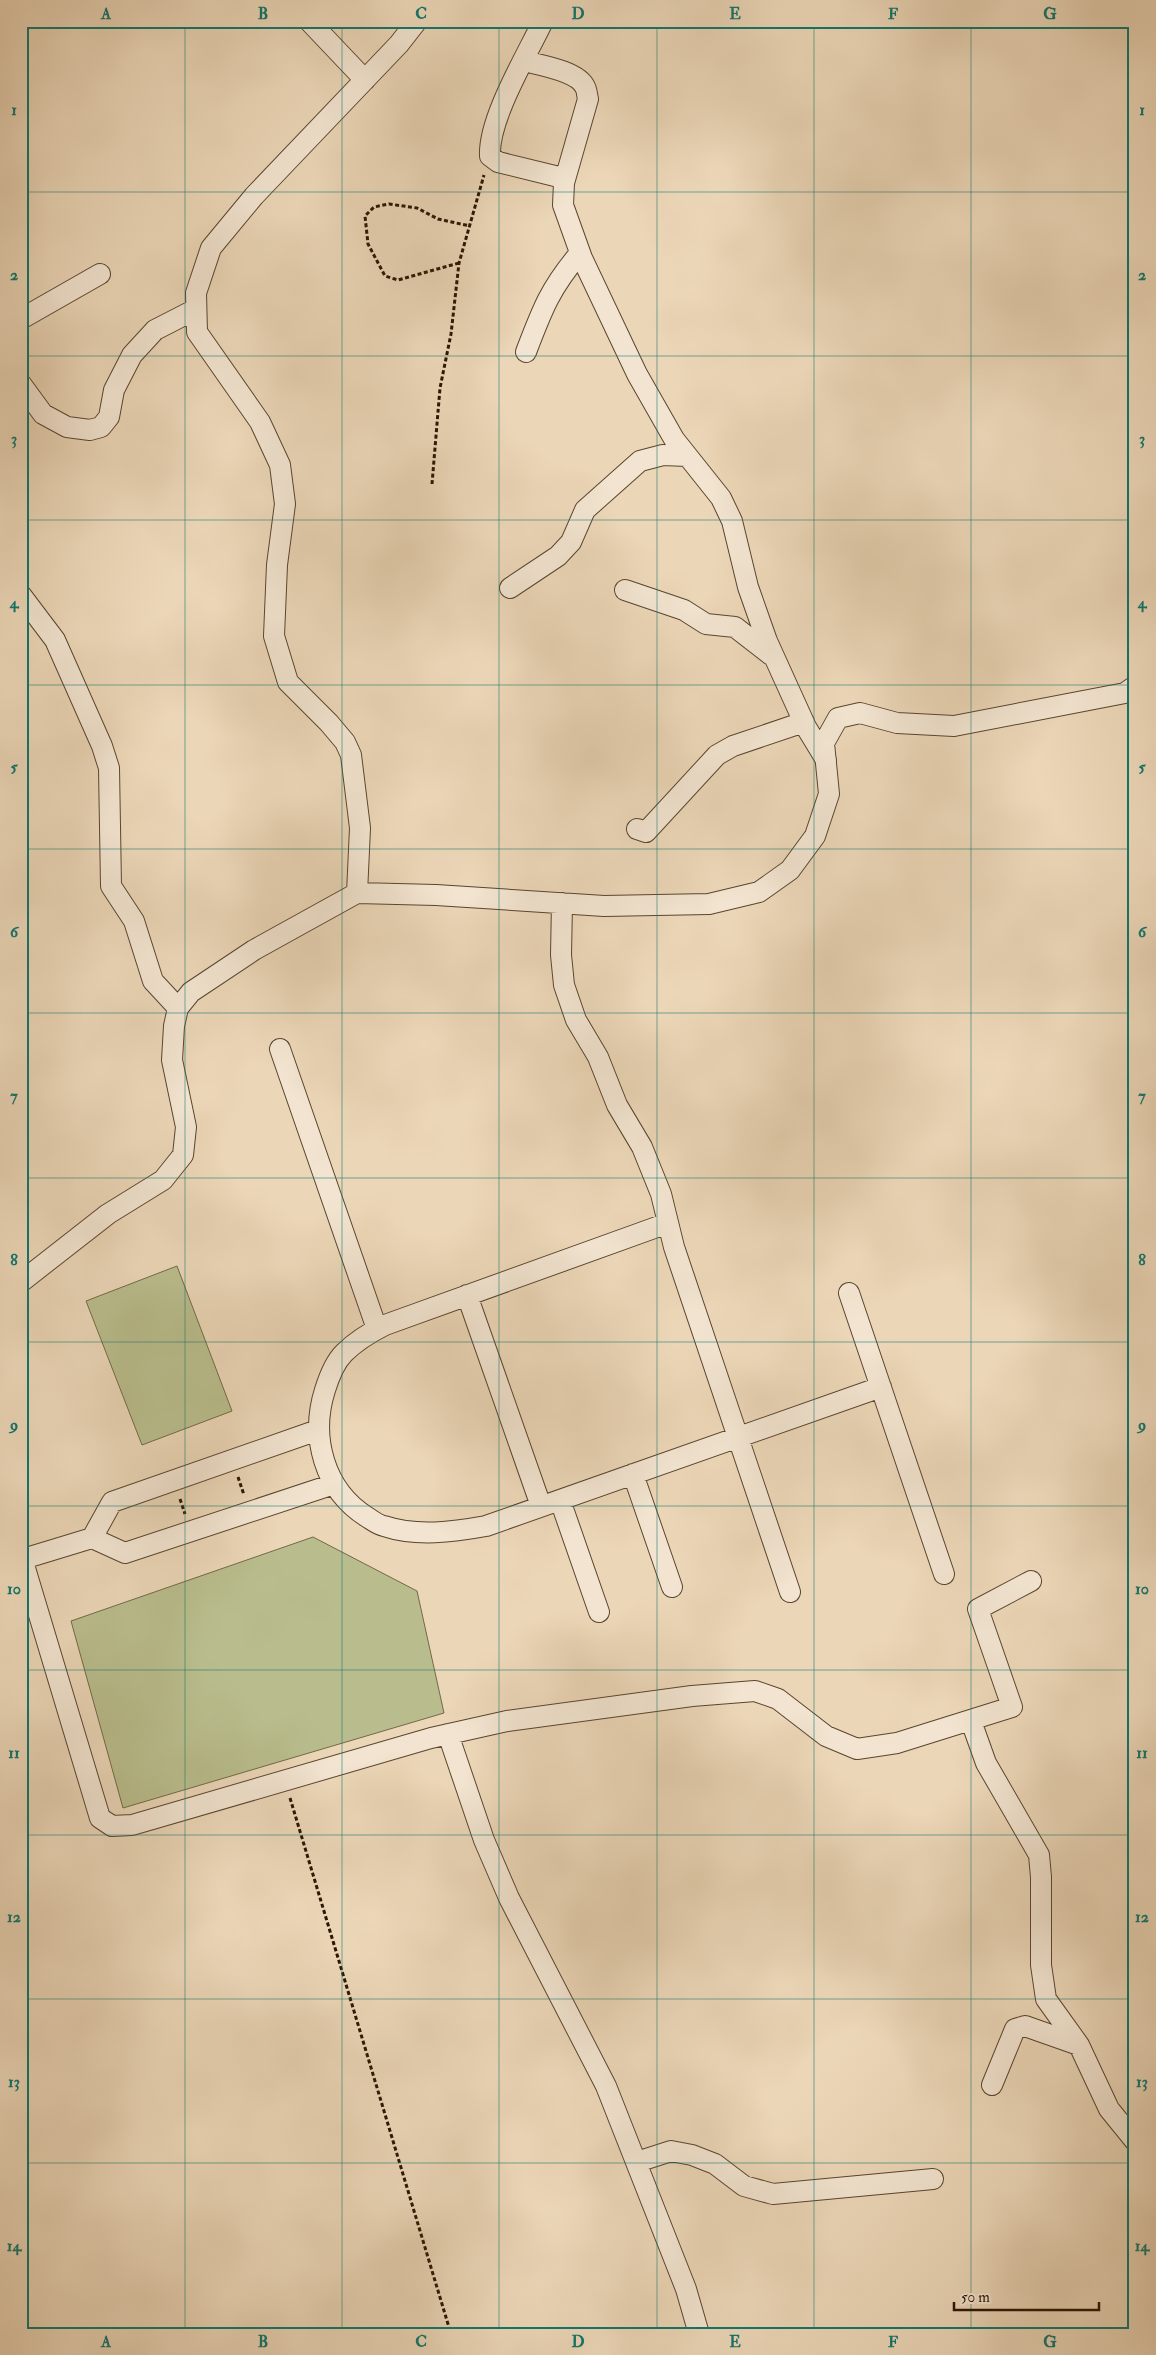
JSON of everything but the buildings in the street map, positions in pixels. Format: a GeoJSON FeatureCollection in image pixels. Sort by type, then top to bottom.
{"type":"FeatureCollection","features":[{"type":"Feature","properties":{"kind":"street"},"geometry":{"type":"LineString","coordinates":[[309,21],[365,80]]}},
{"type":"Feature","properties":{"kind":"street"},"geometry":{"type":"LineString","coordinates":[[357,893],[360,828],[351,755],[345,742],[329,723],[288,682],[274,636],[277,565],[285,504],[280,465],[260,422],[197,332],[196,293],[211,248],[254,196],[365,80],[417,21]]}},
{"type":"Feature","properties":{"kind":"street"},"geometry":{"type":"LineString","coordinates":[[543,21],[501,111],[489,144],[490,156],[498,162],[559,177],[564,183]]}},
{"type":"Feature","properties":{"kind":"street"},"geometry":{"type":"LineString","coordinates":[[524,61],[562,71],[579,80],[585,87],[588,99],[564,183],[563,205],[580,253],[637,374],[674,439],[721,498],[732,520],[748,587],[775,658],[804,722],[826,760]]}},
{"type":"Feature","properties":{"kind":"street"},"geometry":{"type":"LineString","coordinates":[[526,352],[543,305],[560,276],[580,253]]}},
{"type":"Feature","properties":{"kind":"street"},"geometry":{"type":"LineString","coordinates":[[21,318],[100,274]]}},
{"type":"Feature","properties":{"kind":"street"},"geometry":{"type":"LineString","coordinates":[[21,384],[43,414],[67,428],[90,430],[101,427],[109,416],[114,390],[132,355],[155,330],[196,309]]}},
{"type":"Feature","properties":{"kind":"street"},"geometry":{"type":"LineString","coordinates":[[510,588],[558,556],[571,542],[585,510],[640,461],[663,455],[687,456]]}},
{"type":"Feature","properties":{"kind":"street"},"geometry":{"type":"LineString","coordinates":[[625,590],[684,610],[706,624],[735,626],[775,658]]}},
{"type":"Feature","properties":{"kind":"street"},"geometry":{"type":"LineString","coordinates":[[21,595],[56,640],[102,746],[109,768],[111,886],[134,921],[153,981],[178,1008]]}},
{"type":"Feature","properties":{"kind":"street"},"geometry":{"type":"LineString","coordinates":[[21,1282],[108,1214],[163,1180],[183,1155],[186,1127],[172,1060],[174,1026],[178,1008],[191,992],[254,950],[357,893],[436,895],[604,906],[709,904],[760,892],[790,870],[815,836],[829,794],[824,743],[838,718],[860,714],[897,723],[954,726],[1125,693],[1135,686]]}},
{"type":"Feature","properties":{"kind":"street"},"geometry":{"type":"LineString","coordinates":[[637,829],[646,832],[717,755],[733,746],[804,722]]}},
{"type":"Feature","properties":{"kind":"street"},"geometry":{"type":"LineString","coordinates":[[562,903],[561,955],[564,985],[576,1020],[598,1057],[617,1105],[642,1146],[661,1194],[668,1222],[790,1592]]}},
{"type":"Feature","properties":{"kind":"street"},"geometry":{"type":"LineString","coordinates":[[280,1049],[377,1329]]}},
{"type":"Feature","properties":{"kind":"street"},"geometry":{"type":"LineString","coordinates":[[668,1222],[377,1329],[361,1338],[343,1353],[329,1377],[319,1409],[318,1430],[325,1463],[337,1491],[354,1508],[382,1526],[420,1533],[460,1531],[486,1526],[880,1387]]}},
{"type":"Feature","properties":{"kind":"street"},"geometry":{"type":"LineString","coordinates":[[849,1293],[944,1574]]}},
{"type":"Feature","properties":{"kind":"street"},"geometry":{"type":"LineString","coordinates":[[467,1295],[541,1506]]}},
{"type":"Feature","properties":{"kind":"street"},"geometry":{"type":"LineString","coordinates":[[92,1538],[112,1502],[318,1430]]}},
{"type":"Feature","properties":{"kind":"street"},"geometry":{"type":"LineString","coordinates":[[633,1474],[672,1587]]}},
{"type":"Feature","properties":{"kind":"street"},"geometry":{"type":"LineString","coordinates":[[334,1484],[125,1553],[92,1538],[22,1557],[100,1818],[112,1826],[132,1825],[448,1734],[507,1721],[692,1696],[755,1691],[778,1699],[826,1736],[857,1749],[897,1742],[1012,1707],[978,1609],[1031,1581]]}},
{"type":"Feature","properties":{"kind":"street"},"geometry":{"type":"LineString","coordinates":[[560,1500],[598,1612]]}},
{"type":"Feature","properties":{"kind":"street"},"geometry":{"type":"LineString","coordinates":[[971,1721],[986,1763],[1038,1855],[1041,1877],[1041,1965],[1046,1999],[1079,2045],[1109,2109],[1135,2141]]}},
{"type":"Feature","properties":{"kind":"street"},"geometry":{"type":"LineString","coordinates":[[448,1734],[484,1840],[509,1898],[606,2086],[686,2289],[699,2334]]}},
{"type":"Feature","properties":{"kind":"street"},"geometry":{"type":"LineString","coordinates":[[992,2086],[1015,2029],[1025,2026],[1079,2045]]}},
{"type":"Feature","properties":{"kind":"street"},"geometry":{"type":"LineString","coordinates":[[637,2162],[671,2151],[692,2155],[715,2164],[744,2186],[773,2194],[933,2179]]}},
{"type":"Feature","properties":{"kind":"path"},"geometry":{"type":"LineString","coordinates":[[432,484],[440,388],[451,334],[460,263],[490,156]]}},
{"type":"Feature","properties":{"kind":"path"},"geometry":{"type":"LineString","coordinates":[[460,263],[398,280],[385,276],[368,244],[365,216],[374,207],[389,204],[417,208],[438,219],[470,226]]}},
{"type":"Feature","properties":{"kind":"path"},"geometry":{"type":"LineString","coordinates":[[232,1460],[250,1512]]}},
{"type":"Feature","properties":{"kind":"path"},"geometry":{"type":"LineString","coordinates":[[174,1480],[191,1531]]}},
{"type":"Feature","properties":{"kind":"path"},"geometry":{"type":"LineString","coordinates":[[284,1780],[451,2334]]}},
{"type":"Feature","properties":{"kind":"green space"},"geometry":{"type":"Polygon","coordinates":[[[177,1266],[232,1411],[142,1445],[86,1301],[177,1266]]]}},
{"type":"Feature","properties":{"kind":"green space"},"geometry":{"type":"Polygon","coordinates":[[[313,1537],[417,1591],[444,1713],[123,1808],[71,1621],[313,1537]]]}}]}
